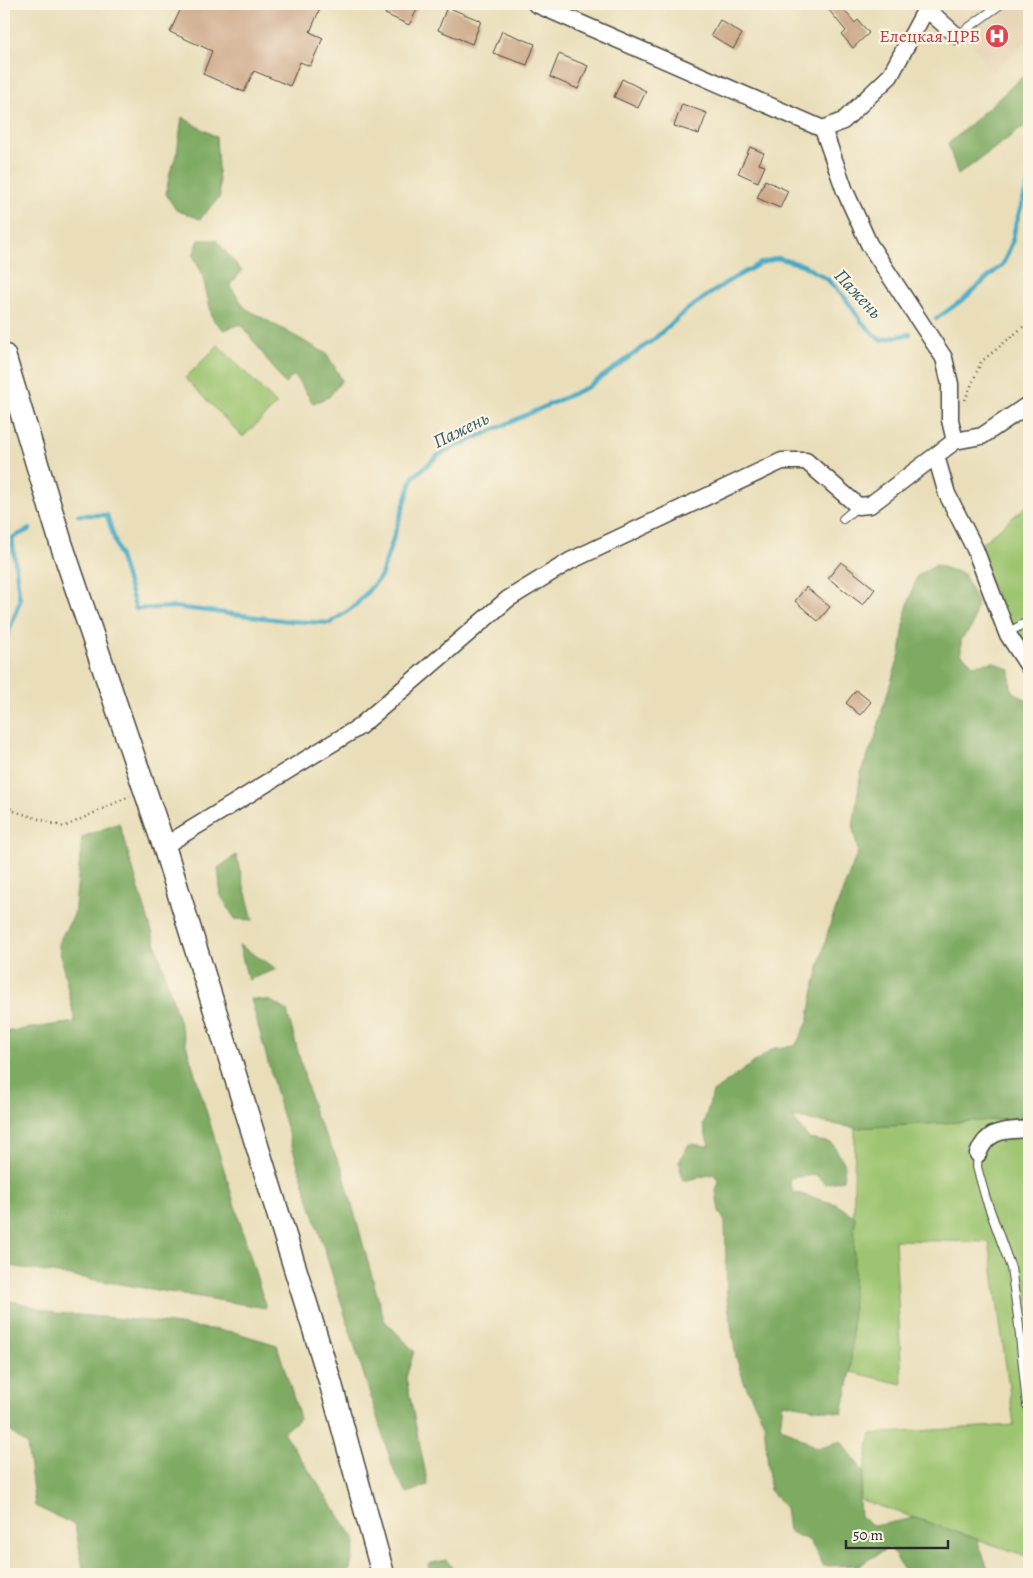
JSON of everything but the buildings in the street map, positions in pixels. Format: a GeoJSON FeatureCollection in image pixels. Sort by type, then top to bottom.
{"type":"FeatureCollection","features":[{"type":"Feature","properties":{"kind":"street"},"geometry":{"type":"LineString","coordinates":[[536,4],[824,129],[843,121],[890,76],[924,6],[956,36]]}},
{"type":"Feature","properties":{"kind":"street"},"geometry":{"type":"LineString","coordinates":[[824,129],[845,192],[869,244],[944,358],[950,384],[950,420],[955,441]]}},
{"type":"Feature","properties":{"kind":"street"},"geometry":{"type":"LineString","coordinates":[[4,355],[61,543],[164,846],[330,1381],[384,1574]]}},
{"type":"Feature","properties":{"kind":"street"},"geometry":{"type":"LineString","coordinates":[[164,846],[359,728],[508,599],[570,561],[782,461],[806,461],[858,506],[870,505],[955,441],[982,436],[1029,404]]}},
{"type":"Feature","properties":{"kind":"street"},"geometry":{"type":"LineString","coordinates":[[936,456],[946,494],[975,550],[1007,633],[1029,666]]}},
{"type":"Feature","properties":{"kind":"street"},"geometry":{"type":"LineString","coordinates":[[978,1154],[982,1143],[990,1135],[1005,1131],[1029,1129]]}},
{"type":"Feature","properties":{"kind":"lane"},"geometry":{"type":"LineString","coordinates":[[956,36],[1001,4]]}},
{"type":"Feature","properties":{"kind":"lane"},"geometry":{"type":"LineString","coordinates":[[844,519],[858,506]]}},
{"type":"Feature","properties":{"kind":"lane"},"geometry":{"type":"LineString","coordinates":[[1007,633],[1029,621]]}},
{"type":"Feature","properties":{"kind":"lane"},"geometry":{"type":"LineString","coordinates":[[978,1154],[977,1167],[986,1199],[1011,1268],[1029,1408]]}},
{"type":"Feature","properties":{"kind":"path"},"geometry":{"type":"LineString","coordinates":[[965,402],[981,362],[1029,322]]}},
{"type":"Feature","properties":{"kind":"path"},"geometry":{"type":"LineString","coordinates":[[4,795],[11,810],[64,827],[144,789]]}},
{"type":"Feature","properties":{"kind":"shaded area","name":"Елецкая ЦРБ"},"geometry":{"type":"Polygon","coordinates":[[[935,4],[1029,4],[1029,40],[992,72],[963,32],[935,4]]]}},
{"type":"Feature","properties":{"kind":"green space"},"geometry":{"type":"Polygon","coordinates":[[[1029,71],[1029,123],[958,175],[948,144],[1029,71]]]}},
{"type":"Feature","properties":{"kind":"green space"},"geometry":{"type":"Polygon","coordinates":[[[182,117],[216,137],[220,197],[200,219],[176,210],[166,194],[170,172],[177,153],[182,117]]]}},
{"type":"Feature","properties":{"kind":"green space"},"geometry":{"type":"Polygon","coordinates":[[[199,240],[216,240],[242,271],[230,285],[245,308],[327,354],[342,380],[329,397],[313,403],[294,375],[285,384],[241,324],[224,330],[213,320],[202,274],[193,255],[199,240]]]}},
{"type":"Feature","properties":{"kind":"green space"},"geometry":{"type":"Polygon","coordinates":[[[218,345],[277,404],[243,437],[185,378],[218,345]]]}},
{"type":"Feature","properties":{"kind":"green space"},"geometry":{"type":"Polygon","coordinates":[[[1029,504],[1029,667],[975,549],[1029,504]]]}},
{"type":"Feature","properties":{"kind":"green space"},"geometry":{"type":"Polygon","coordinates":[[[936,565],[964,574],[977,603],[972,627],[961,639],[961,653],[973,665],[994,662],[1010,670],[1011,690],[1029,702],[1029,1118],[855,1128],[792,1117],[809,1139],[832,1143],[845,1164],[843,1180],[825,1184],[816,1175],[789,1178],[793,1192],[836,1204],[855,1217],[851,1372],[842,1413],[783,1403],[780,1426],[817,1448],[841,1441],[864,1473],[859,1499],[860,1517],[874,1526],[915,1518],[977,1539],[987,1566],[993,1574],[906,1574],[890,1547],[859,1565],[823,1566],[810,1541],[788,1531],[785,1508],[770,1490],[764,1422],[744,1382],[736,1357],[727,1299],[725,1222],[719,1211],[716,1191],[719,1182],[714,1174],[683,1181],[679,1162],[689,1144],[709,1146],[703,1125],[713,1092],[774,1048],[795,1046],[808,1022],[829,927],[858,851],[853,828],[861,771],[875,739],[900,654],[906,611],[917,576],[936,565]]]}},
{"type":"Feature","properties":{"kind":"green space"},"geometry":{"type":"Polygon","coordinates":[[[119,823],[266,1308],[4,1265],[4,1032],[75,1022],[58,943],[74,915],[82,837],[119,823]]]}},
{"type":"Feature","properties":{"kind":"green space"},"geometry":{"type":"Polygon","coordinates":[[[236,855],[253,920],[235,919],[221,896],[218,868],[236,855]]]}},
{"type":"Feature","properties":{"kind":"green space"},"geometry":{"type":"Polygon","coordinates":[[[239,945],[277,969],[248,980],[239,945]]]}},
{"type":"Feature","properties":{"kind":"green space"},"geometry":{"type":"Polygon","coordinates":[[[251,999],[271,1001],[287,1011],[315,1115],[342,1168],[384,1320],[414,1351],[406,1378],[428,1485],[407,1493],[394,1471],[281,1111],[251,999]]]}},
{"type":"Feature","properties":{"kind":"green space"},"geometry":{"type":"Polygon","coordinates":[[[1029,1118],[1029,1557],[859,1499],[871,1434],[1014,1425],[989,1242],[895,1240],[902,1384],[851,1372],[855,1128],[1029,1118]]]}},
{"type":"Feature","properties":{"kind":"green space"},"geometry":{"type":"Polygon","coordinates":[[[4,1301],[17,1302],[56,1313],[147,1321],[234,1332],[277,1345],[300,1418],[283,1432],[356,1541],[349,1574],[84,1574],[75,1525],[35,1506],[27,1445],[4,1426],[4,1301]]]}},
{"type":"Feature","properties":{"kind":"green space"},"geometry":{"type":"Polygon","coordinates":[[[446,1560],[458,1574],[430,1574],[428,1564],[446,1560]]]}},
{"type":"Feature","properties":{"kind":"waterway","name":"Пажень"},"geometry":{"type":"LineString","coordinates":[[936,319],[965,298],[1003,264],[1012,243],[1029,181]]}},
{"type":"Feature","properties":{"kind":"waterway","name":"Пажень"},"geometry":{"type":"LineString","coordinates":[[78,515],[107,515],[136,609],[175,607],[290,621],[330,623],[355,606],[381,576],[413,477],[440,454],[588,387],[653,340],[688,309],[727,282],[761,263],[778,258],[803,265],[828,280],[846,299],[862,322],[880,340],[910,334]]}},
{"type":"Feature","properties":{"kind":"waterway","name":"Пажень"},"geometry":{"type":"LineString","coordinates":[[4,640],[20,601],[12,538],[30,529]]}},
{"type":"Feature","properties":{"kind":"place","name":"Елецкая ЦРБ"},"geometry":{"type":"Point","coordinates":[997,36]}}]}
